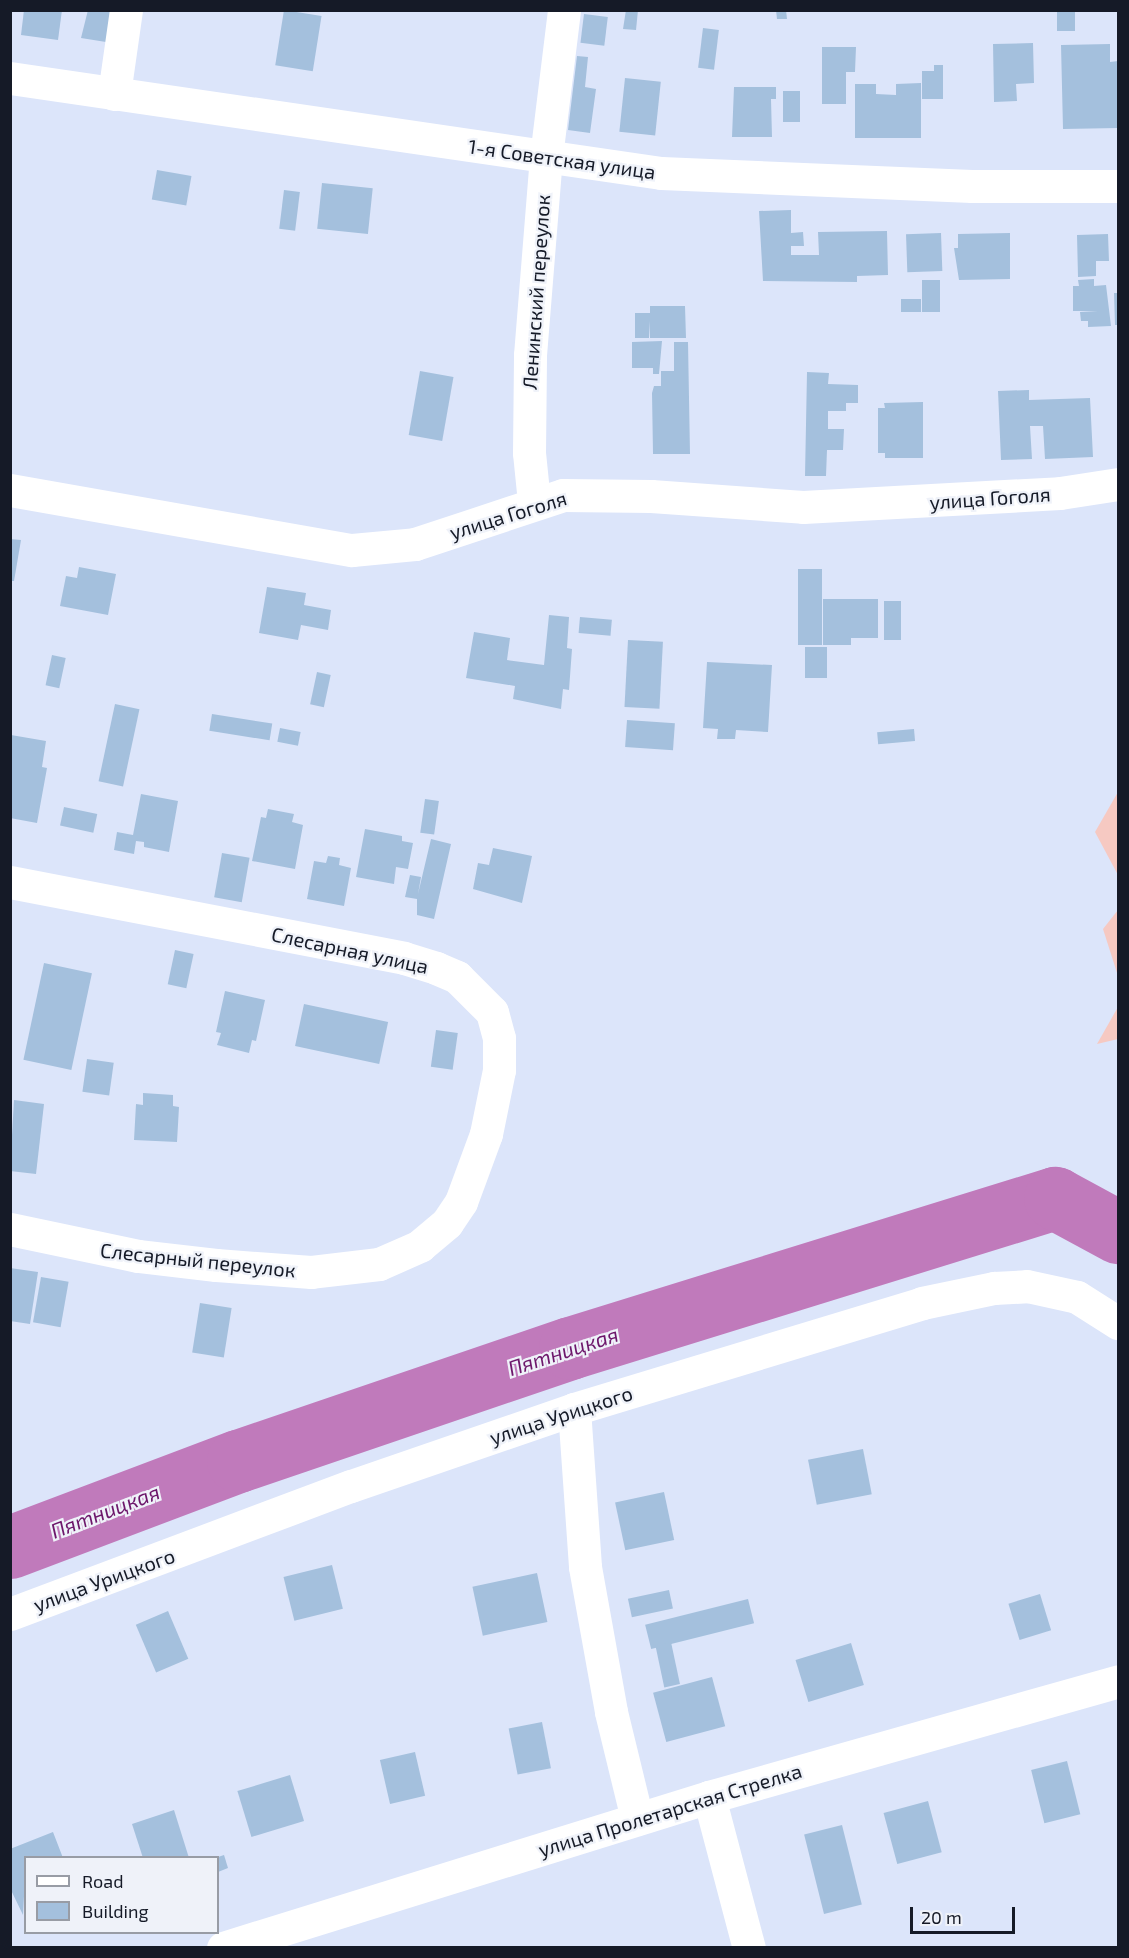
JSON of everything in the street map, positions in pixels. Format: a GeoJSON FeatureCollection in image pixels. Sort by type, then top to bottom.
{"type":"FeatureCollection","features":[{"type":"Feature","properties":{"kind":"street"},"geometry":{"type":"LineString","coordinates":[[114,94],[126,10]]}},
{"type":"Feature","properties":{"kind":"street","name":"Ленинский переулок"},"geometry":{"type":"LineString","coordinates":[[534,502],[528,405],[546,157],[564,10]]}},
{"type":"Feature","properties":{"kind":"street","name":"1-я Советская улица"},"geometry":{"type":"LineString","coordinates":[[10,78],[661,173],[765,180],[1119,186]]}},
{"type":"Feature","properties":{"kind":"street","name":"улица Гоголя"},"geometry":{"type":"LineString","coordinates":[[10,490],[352,549],[416,544],[534,502],[592,493],[803,507],[1060,493],[1119,484]]}},
{"type":"Feature","properties":{"kind":"street","name":"Слесарная улица"},"geometry":{"type":"LineString","coordinates":[[10,882],[404,958],[457,977],[492,1012],[499,1038],[499,1070],[475,1170],[447,1223]]}},
{"type":"Feature","properties":{"kind":"street","name":"Слесарный переулок"},"geometry":{"type":"LineString","coordinates":[[10,1229],[138,1256],[311,1272],[341,1270],[395,1258],[420,1246],[447,1223]]}},
{"type":"Feature","properties":{"kind":"street","name":"улица Урицкого"},"geometry":{"type":"LineString","coordinates":[[10,1614],[351,1486],[574,1409],[922,1303],[994,1288],[1027,1286],[1077,1297],[1119,1323]]}},
{"type":"Feature","properties":{"kind":"street"},"geometry":{"type":"LineString","coordinates":[[574,1409],[585,1567],[611,1712],[637,1819]]}},
{"type":"Feature","properties":{"kind":"street","name":"улица Пролетарская Стрелка"},"geometry":{"type":"LineString","coordinates":[[224,1947],[709,1797],[1119,1681]]}},
{"type":"Feature","properties":{"kind":"street"},"geometry":{"type":"LineString","coordinates":[[709,1797],[749,1947]]}},
{"type":"Feature","properties":{"kind":"shaded area"},"geometry":{"type":"Polygon","coordinates":[[[1118,792],[1118,875],[1095,832],[1118,792]]]}},
{"type":"Feature","properties":{"kind":"shaded area"},"geometry":{"type":"Polygon","coordinates":[[[1118,910],[1118,976],[1103,929],[1118,910]]]}},
{"type":"Feature","properties":{"kind":"shaded area"},"geometry":{"type":"Polygon","coordinates":[[[1118,1007],[1118,1039],[1097,1044],[1118,1007]]]}},
{"type":"Feature","properties":{"kind":"building"},"geometry":{"type":"Polygon","coordinates":[[[24,10],[62,10],[58,40],[21,35],[24,10]]]}},
{"type":"Feature","properties":{"kind":"building"},"geometry":{"type":"Polygon","coordinates":[[[88,10],[112,10],[106,42],[81,38],[88,10]]]}},
{"type":"Feature","properties":{"kind":"building"},"geometry":{"type":"Polygon","coordinates":[[[284,10],[322,16],[313,71],[275,65],[284,10]]]}},
{"type":"Feature","properties":{"kind":"building"},"geometry":{"type":"Polygon","coordinates":[[[626,10],[638,10],[636,30],[623,29],[626,10]]]}},
{"type":"Feature","properties":{"kind":"building"},"geometry":{"type":"Polygon","coordinates":[[[776,10],[786,10],[787,19],[777,19],[776,10]]]}},
{"type":"Feature","properties":{"kind":"building"},"geometry":{"type":"Polygon","coordinates":[[[1057,10],[1075,10],[1075,31],[1057,31],[1057,10]]]}},
{"type":"Feature","properties":{"kind":"building"},"geometry":{"type":"Polygon","coordinates":[[[584,14],[608,17],[604,46],[580,43],[584,14]]]}},
{"type":"Feature","properties":{"kind":"building"},"geometry":{"type":"Polygon","coordinates":[[[703,28],[719,30],[714,70],[698,68],[703,28]]]}},
{"type":"Feature","properties":{"kind":"building"},"geometry":{"type":"Polygon","coordinates":[[[1033,43],[1034,83],[1016,84],[1017,101],[994,102],[993,44],[1033,43]]]}},
{"type":"Feature","properties":{"kind":"building"},"geometry":{"type":"Polygon","coordinates":[[[1110,44],[1110,62],[1118,61],[1118,128],[1063,129],[1061,45],[1110,44]]]}},
{"type":"Feature","properties":{"kind":"building"},"geometry":{"type":"Polygon","coordinates":[[[822,47],[856,47],[855,72],[846,72],[846,104],[822,104],[822,47]]]}},
{"type":"Feature","properties":{"kind":"building"},"geometry":{"type":"Polygon","coordinates":[[[577,56],[588,57],[585,87],[596,89],[590,133],[568,130],[577,56]]]}},
{"type":"Feature","properties":{"kind":"building"},"geometry":{"type":"Polygon","coordinates":[[[934,65],[943,65],[943,99],[922,99],[922,71],[934,71],[934,65]]]}},
{"type":"Feature","properties":{"kind":"building"},"geometry":{"type":"Polygon","coordinates":[[[625,78],[661,82],[655,135],[619,132],[625,78]]]}},
{"type":"Feature","properties":{"kind":"building"},"geometry":{"type":"Polygon","coordinates":[[[921,83],[921,138],[855,138],[855,84],[876,84],[876,94],[896,95],[896,84],[921,83]]]}},
{"type":"Feature","properties":{"kind":"building"},"geometry":{"type":"Polygon","coordinates":[[[734,87],[776,87],[776,99],[771,99],[772,137],[732,137],[734,87]]]}},
{"type":"Feature","properties":{"kind":"building"},"geometry":{"type":"Polygon","coordinates":[[[783,91],[800,91],[800,122],[783,122],[783,91]]]}},
{"type":"Feature","properties":{"kind":"building"},"geometry":{"type":"Polygon","coordinates":[[[157,170],[191,176],[186,206],[152,200],[157,170]]]}},
{"type":"Feature","properties":{"kind":"building"},"geometry":{"type":"Polygon","coordinates":[[[322,183],[373,188],[368,234],[317,229],[322,183]]]}},
{"type":"Feature","properties":{"kind":"building"},"geometry":{"type":"Polygon","coordinates":[[[284,190],[300,192],[295,231],[279,229],[284,190]]]}},
{"type":"Feature","properties":{"kind":"building"},"geometry":{"type":"Polygon","coordinates":[[[791,210],[791,233],[803,232],[804,246],[791,246],[791,255],[819,255],[818,232],[887,231],[888,275],[857,276],[857,282],[763,281],[759,211],[791,210]]]}},
{"type":"Feature","properties":{"kind":"building"},"geometry":{"type":"Polygon","coordinates":[[[941,233],[942,271],[907,272],[906,234],[941,233]]]}},
{"type":"Feature","properties":{"kind":"building"},"geometry":{"type":"Polygon","coordinates":[[[1010,233],[1010,279],[959,280],[954,248],[958,248],[958,234],[1010,233]]]}},
{"type":"Feature","properties":{"kind":"building"},"geometry":{"type":"Polygon","coordinates":[[[1108,234],[1109,261],[1096,261],[1096,276],[1078,277],[1077,235],[1108,234]]]}},
{"type":"Feature","properties":{"kind":"building"},"geometry":{"type":"Polygon","coordinates":[[[1094,279],[1094,286],[1106,285],[1111,326],[1088,327],[1088,321],[1081,321],[1080,312],[1098,311],[1073,311],[1073,286],[1079,286],[1078,280],[1094,279]]]}},
{"type":"Feature","properties":{"kind":"building"},"geometry":{"type":"Polygon","coordinates":[[[922,280],[940,280],[940,312],[922,312],[922,280]]]}},
{"type":"Feature","properties":{"kind":"building"},"geometry":{"type":"Polygon","coordinates":[[[1114,293],[1118,293],[1118,325],[1115,325],[1114,293]]]}},
{"type":"Feature","properties":{"kind":"building"},"geometry":{"type":"Polygon","coordinates":[[[901,299],[921,299],[921,312],[901,312],[901,299]]]}},
{"type":"Feature","properties":{"kind":"building"},"geometry":{"type":"Polygon","coordinates":[[[650,306],[685,306],[686,338],[650,338],[650,321],[649,338],[635,338],[635,313],[650,313],[650,306]]]}},
{"type":"Feature","properties":{"kind":"building"},"geometry":{"type":"Polygon","coordinates":[[[662,341],[659,374],[653,374],[653,368],[632,368],[632,342],[662,341]]]}},
{"type":"Feature","properties":{"kind":"building"},"geometry":{"type":"Polygon","coordinates":[[[674,342],[688,342],[690,454],[653,454],[652,393],[654,386],[661,386],[661,371],[674,371],[674,342]]]}},
{"type":"Feature","properties":{"kind":"building"},"geometry":{"type":"Polygon","coordinates":[[[420,371],[453,377],[442,441],[409,435],[420,371]]]}},
{"type":"Feature","properties":{"kind":"building"},"geometry":{"type":"Polygon","coordinates":[[[807,372],[829,373],[828,384],[858,385],[858,403],[846,403],[846,411],[828,411],[828,429],[844,429],[843,450],[827,450],[826,476],[805,476],[807,372]]]}},
{"type":"Feature","properties":{"kind":"building"},"geometry":{"type":"Polygon","coordinates":[[[1029,390],[1029,400],[1090,398],[1093,457],[1045,459],[1043,426],[1030,426],[1032,459],[1001,460],[998,391],[1029,390]]]}},
{"type":"Feature","properties":{"kind":"building"},"geometry":{"type":"Polygon","coordinates":[[[923,402],[923,458],[885,458],[885,453],[878,453],[878,408],[885,408],[884,403],[923,402]]]}},
{"type":"Feature","properties":{"kind":"building"},"geometry":{"type":"Polygon","coordinates":[[[10,539],[21,540],[14,581],[10,581],[10,539]]]}},
{"type":"Feature","properties":{"kind":"building"},"geometry":{"type":"Polygon","coordinates":[[[79,567],[116,574],[108,615],[60,606],[66,576],[77,578],[79,567]]]}},
{"type":"Feature","properties":{"kind":"building"},"geometry":{"type":"Polygon","coordinates":[[[798,569],[822,569],[822,645],[798,645],[798,569]]]}},
{"type":"Feature","properties":{"kind":"building"},"geometry":{"type":"Polygon","coordinates":[[[267,587],[306,593],[304,605],[331,610],[328,630],[301,625],[298,640],[259,633],[267,587]]]}},
{"type":"Feature","properties":{"kind":"building"},"geometry":{"type":"Polygon","coordinates":[[[823,599],[878,599],[878,638],[851,638],[851,645],[823,645],[823,599]]]}},
{"type":"Feature","properties":{"kind":"building"},"geometry":{"type":"Polygon","coordinates":[[[884,601],[901,601],[901,640],[884,640],[884,601]]]}},
{"type":"Feature","properties":{"kind":"building"},"geometry":{"type":"Polygon","coordinates":[[[549,615],[569,617],[567,648],[572,649],[569,690],[563,689],[561,709],[513,699],[515,686],[466,678],[474,632],[510,638],[507,660],[544,665],[549,615]]]}},
{"type":"Feature","properties":{"kind":"building"},"geometry":{"type":"Polygon","coordinates":[[[580,617],[612,620],[610,636],[579,633],[580,617]]]}},
{"type":"Feature","properties":{"kind":"building"},"geometry":{"type":"Polygon","coordinates":[[[628,640],[663,642],[659,709],[624,707],[628,640]]]}},
{"type":"Feature","properties":{"kind":"building"},"geometry":{"type":"Polygon","coordinates":[[[805,647],[827,647],[827,678],[805,678],[805,647]]]}},
{"type":"Feature","properties":{"kind":"building"},"geometry":{"type":"Polygon","coordinates":[[[52,655],[66,658],[59,688],[46,685],[52,655]]]}},
{"type":"Feature","properties":{"kind":"building"},"geometry":{"type":"Polygon","coordinates":[[[707,662],[772,665],[768,732],[736,730],[735,739],[717,739],[718,729],[703,728],[707,662]]]}},
{"type":"Feature","properties":{"kind":"building"},"geometry":{"type":"Polygon","coordinates":[[[317,672],[331,675],[324,707],[310,704],[317,672]]]}},
{"type":"Feature","properties":{"kind":"building"},"geometry":{"type":"Polygon","coordinates":[[[115,704],[139,709],[123,786],[99,781],[115,704]]]}},
{"type":"Feature","properties":{"kind":"building"},"geometry":{"type":"Polygon","coordinates":[[[212,714],[272,724],[270,740],[209,731],[212,714]]]}},
{"type":"Feature","properties":{"kind":"building"},"geometry":{"type":"Polygon","coordinates":[[[627,720],[675,723],[673,750],[625,747],[627,720]]]}},
{"type":"Feature","properties":{"kind":"building"},"geometry":{"type":"Polygon","coordinates":[[[280,728],[301,732],[298,746],[277,742],[280,728]]]}},
{"type":"Feature","properties":{"kind":"building"},"geometry":{"type":"Polygon","coordinates":[[[914,729],[915,741],[878,744],[877,732],[914,729]]]}},
{"type":"Feature","properties":{"kind":"building"},"geometry":{"type":"Polygon","coordinates":[[[11,735],[46,741],[42,767],[47,768],[37,823],[10,818],[11,735]]]}},
{"type":"Feature","properties":{"kind":"building"},"geometry":{"type":"Polygon","coordinates":[[[141,794],[178,801],[169,852],[144,847],[144,842],[136,841],[134,854],[114,850],[117,832],[133,835],[141,794]]]}},
{"type":"Feature","properties":{"kind":"building"},"geometry":{"type":"Polygon","coordinates":[[[425,799],[439,801],[434,835],[420,833],[425,799]]]}},
{"type":"Feature","properties":{"kind":"building"},"geometry":{"type":"Polygon","coordinates":[[[64,807],[97,814],[93,833],[60,826],[64,807]]]}},
{"type":"Feature","properties":{"kind":"building"},"geometry":{"type":"Polygon","coordinates":[[[268,809],[294,814],[292,822],[303,825],[295,869],[252,861],[261,817],[266,818],[268,809]]]}},
{"type":"Feature","properties":{"kind":"building"},"geometry":{"type":"Polygon","coordinates":[[[365,829],[402,836],[402,841],[413,843],[408,869],[396,867],[394,884],[356,877],[365,829]]]}},
{"type":"Feature","properties":{"kind":"building"},"geometry":{"type":"Polygon","coordinates":[[[431,839],[451,844],[434,919],[417,915],[417,899],[405,897],[410,875],[421,877],[418,894],[431,839]]]}},
{"type":"Feature","properties":{"kind":"building"},"geometry":{"type":"Polygon","coordinates":[[[493,848],[532,856],[522,903],[473,889],[478,863],[489,865],[493,848]]]}},
{"type":"Feature","properties":{"kind":"building"},"geometry":{"type":"Polygon","coordinates":[[[222,853],[250,858],[242,902],[214,897],[222,853]]]}},
{"type":"Feature","properties":{"kind":"building"},"geometry":{"type":"Polygon","coordinates":[[[328,856],[340,858],[339,865],[351,868],[344,906],[307,899],[314,861],[326,863],[328,856]]]}},
{"type":"Feature","properties":{"kind":"building"},"geometry":{"type":"Polygon","coordinates":[[[175,950],[194,954],[186,988],[168,984],[175,950]]]}},
{"type":"Feature","properties":{"kind":"building"},"geometry":{"type":"Polygon","coordinates":[[[44,963],[92,973],[71,1070],[23,1060],[44,963]]]}},
{"type":"Feature","properties":{"kind":"building"},"geometry":{"type":"Polygon","coordinates":[[[225,991],[265,1000],[256,1041],[252,1040],[249,1053],[217,1045],[221,1033],[216,1032],[225,991]]]}},
{"type":"Feature","properties":{"kind":"building"},"geometry":{"type":"Polygon","coordinates":[[[304,1004],[388,1022],[379,1064],[295,1046],[304,1004]]]}},
{"type":"Feature","properties":{"kind":"building"},"geometry":{"type":"Polygon","coordinates":[[[436,1030],[458,1033],[453,1070],[431,1067],[436,1030]]]}},
{"type":"Feature","properties":{"kind":"building"},"geometry":{"type":"Polygon","coordinates":[[[87,1059],[114,1063],[109,1095],[82,1092],[87,1059]]]}},
{"type":"Feature","properties":{"kind":"building"},"geometry":{"type":"Polygon","coordinates":[[[143,1093],[173,1095],[173,1106],[179,1107],[177,1142],[134,1140],[136,1104],[143,1105],[143,1093]]]}},
{"type":"Feature","properties":{"kind":"building"},"geometry":{"type":"Polygon","coordinates":[[[14,1100],[44,1104],[36,1174],[10,1171],[14,1100]]]}},
{"type":"Feature","properties":{"kind":"building"},"geometry":{"type":"Polygon","coordinates":[[[10,1268],[38,1272],[30,1324],[10,1321],[10,1268]]]}},
{"type":"Feature","properties":{"kind":"building"},"geometry":{"type":"Polygon","coordinates":[[[41,1277],[69,1282],[61,1327],[33,1322],[41,1277]]]}},
{"type":"Feature","properties":{"kind":"building"},"geometry":{"type":"Polygon","coordinates":[[[200,1303],[232,1308],[224,1357],[192,1352],[200,1303]]]}},
{"type":"Feature","properties":{"kind":"building"},"geometry":{"type":"Polygon","coordinates":[[[863,1449],[872,1494],[817,1505],[808,1460],[863,1449]]]}},
{"type":"Feature","properties":{"kind":"building"},"geometry":{"type":"Polygon","coordinates":[[[664,1492],[674,1540],[625,1550],[615,1502],[664,1492]]]}},
{"type":"Feature","properties":{"kind":"building"},"geometry":{"type":"Polygon","coordinates":[[[332,1565],[343,1609],[294,1621],[283,1577],[332,1565]]]}},
{"type":"Feature","properties":{"kind":"building"},"geometry":{"type":"Polygon","coordinates":[[[537,1573],[547,1622],[483,1636],[472,1587],[537,1573]]]}},
{"type":"Feature","properties":{"kind":"building"},"geometry":{"type":"Polygon","coordinates":[[[669,1590],[673,1609],[632,1617],[628,1599],[669,1590]]]}},
{"type":"Feature","properties":{"kind":"building"},"geometry":{"type":"Polygon","coordinates":[[[1040,1594],[1051,1630],[1020,1640],[1008,1604],[1040,1594]]]}},
{"type":"Feature","properties":{"kind":"building"},"geometry":{"type":"Polygon","coordinates":[[[748,1599],[754,1623],[651,1649],[645,1625],[748,1599]]]}},
{"type":"Feature","properties":{"kind":"building"},"geometry":{"type":"Polygon","coordinates":[[[168,1611],[188,1659],[156,1673],[136,1625],[168,1611]]]}},
{"type":"Feature","properties":{"kind":"building"},"geometry":{"type":"Polygon","coordinates":[[[671,1642],[680,1684],[664,1687],[655,1645],[671,1642]]]}},
{"type":"Feature","properties":{"kind":"building"},"geometry":{"type":"Polygon","coordinates":[[[851,1643],[864,1685],[808,1702],[796,1660],[851,1643]]]}},
{"type":"Feature","properties":{"kind":"building"},"geometry":{"type":"Polygon","coordinates":[[[712,1677],[725,1726],[666,1742],[653,1693],[712,1677]]]}},
{"type":"Feature","properties":{"kind":"building"},"geometry":{"type":"Polygon","coordinates":[[[542,1722],[551,1768],[518,1775],[509,1728],[542,1722]]]}},
{"type":"Feature","properties":{"kind":"building"},"geometry":{"type":"Polygon","coordinates":[[[415,1752],[425,1796],[390,1804],[380,1760],[415,1752]]]}},
{"type":"Feature","properties":{"kind":"building"},"geometry":{"type":"Polygon","coordinates":[[[1067,1761],[1080,1814],[1044,1823],[1031,1770],[1067,1761]]]}},
{"type":"Feature","properties":{"kind":"building"},"geometry":{"type":"Polygon","coordinates":[[[290,1775],[304,1821],[251,1837],[237,1791],[290,1775]]]}},
{"type":"Feature","properties":{"kind":"building"},"geometry":{"type":"Polygon","coordinates":[[[928,1801],[942,1852],[897,1864],[884,1813],[928,1801]]]}},
{"type":"Feature","properties":{"kind":"building"},"geometry":{"type":"Polygon","coordinates":[[[174,1810],[188,1856],[142,1856],[132,1824],[174,1810]]]}},
{"type":"Feature","properties":{"kind":"building"},"geometry":{"type":"Polygon","coordinates":[[[842,1825],[862,1905],[824,1914],[804,1834],[842,1825]]]}},
{"type":"Feature","properties":{"kind":"building"},"geometry":{"type":"Polygon","coordinates":[[[53,1832],[62,1856],[24,1856],[23,1915],[10,1888],[10,1849],[53,1832]]]}},
{"type":"Feature","properties":{"kind":"building"},"geometry":{"type":"Polygon","coordinates":[[[224,1855],[228,1868],[219,1872],[219,1857],[224,1855]]]}},
{"type":"Feature","properties":{"kind":"waterway","name":"Пятницкая"},"geometry":{"type":"LineString","coordinates":[[10,1547],[238,1461],[570,1348],[1055,1198],[1118,1232]]}}]}
